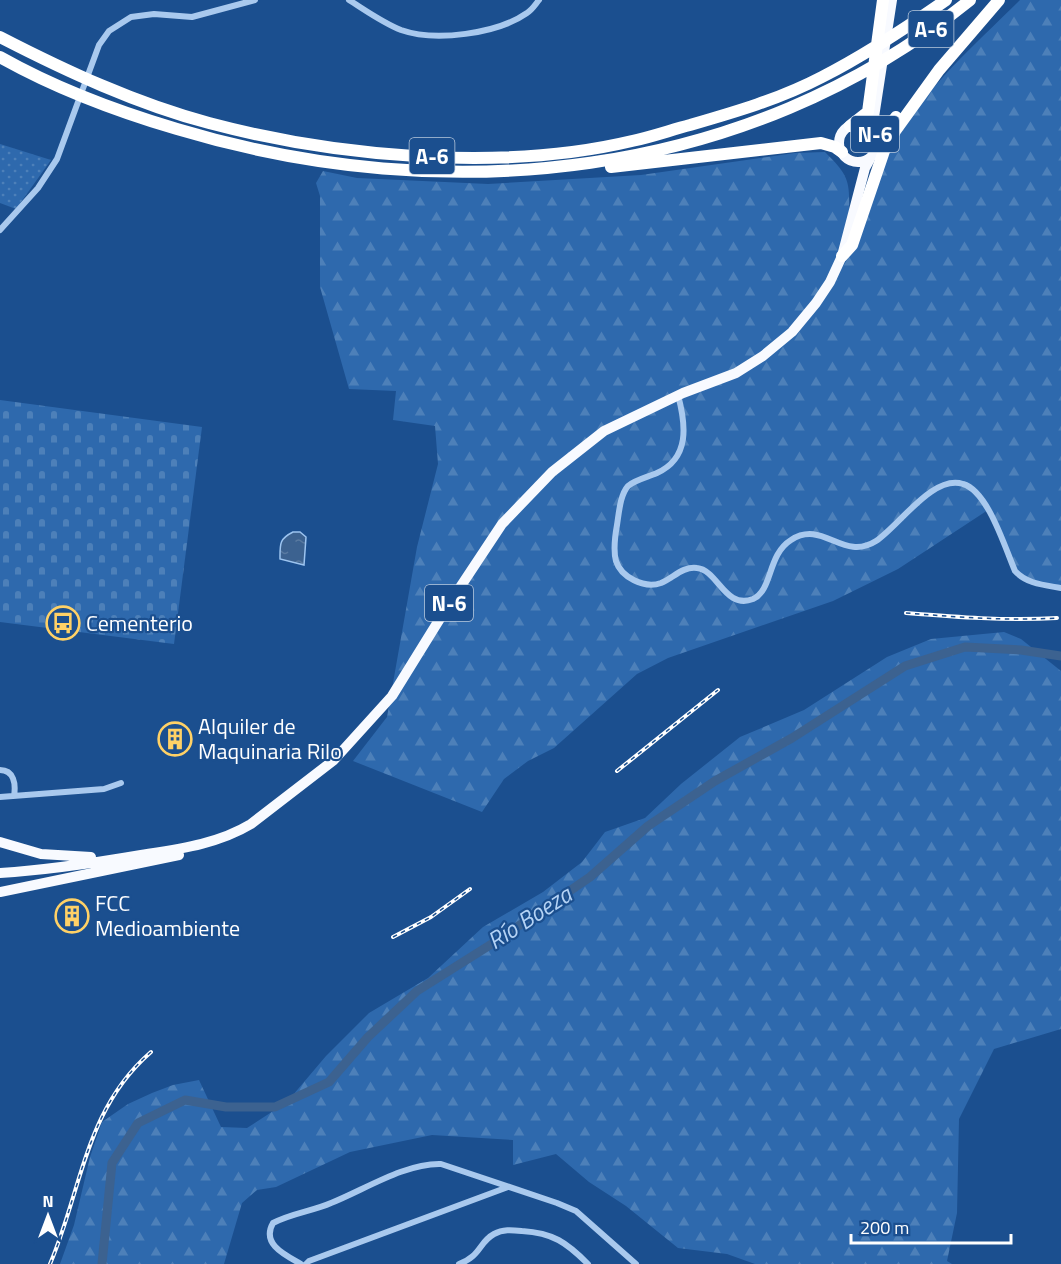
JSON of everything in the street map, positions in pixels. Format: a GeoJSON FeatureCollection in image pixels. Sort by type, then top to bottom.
{"type":"FeatureCollection","features":[{"type":"Feature","properties":{"kind":"highway"},"geometry":{"type":"LineString","coordinates":[[855,125],[868,112],[883,0]]}},
{"type":"Feature","properties":{"kind":"highway","name":"N-6"},"geometry":{"type":"LineString","coordinates":[[0,873],[63,868],[206,843],[238,832],[263,816],[334,760],[392,696],[448,604],[502,524],[552,471],[604,431],[678,395],[736,373],[763,356],[792,332],[830,282],[842,256],[859,190],[878,143],[872,130],[892,0]]}},
{"type":"Feature","properties":{"kind":"highway"},"geometry":{"type":"LineString","coordinates":[[895,33],[937,0]]}},
{"type":"Feature","properties":{"kind":"highway","name":"A-6"},"geometry":{"type":"LineString","coordinates":[[0,37],[60,68],[143,101],[207,123],[333,148],[411,156],[490,158],[534,155],[631,142],[740,111],[820,78],[946,0]]}},
{"type":"Feature","properties":{"kind":"highway","name":"A-6"},"geometry":{"type":"LineString","coordinates":[[0,57],[20,68],[136,117],[215,140],[287,156],[397,170],[491,173],[577,165],[624,157],[710,136],[764,118],[810,99],[864,71],[939,23],[970,0]]}},
{"type":"Feature","properties":{"kind":"highway"},"geometry":{"type":"LineString","coordinates":[[878,143],[902,109],[999,0]]}},
{"type":"Feature","properties":{"kind":"highway"},"geometry":{"type":"LineString","coordinates":[[842,256],[852,245],[858,230],[884,151],[895,131],[939,70]]}},
{"type":"Feature","properties":{"kind":"highway","name":"N-6"},"geometry":{"type":"LineString","coordinates":[[859,190],[858,177],[844,156],[840,137],[871,112],[877,92]]}},
{"type":"Feature","properties":{"kind":"highway","name":"N-6"},"geometry":{"type":"LineString","coordinates":[[855,125],[872,130]]}},
{"type":"Feature","properties":{"kind":"highway"},"geometry":{"type":"LineString","coordinates":[[397,170],[423,175],[469,177],[564,172],[821,143],[835,147],[844,156]]}},
{"type":"Feature","properties":{"kind":"highway","name":"N-6"},"geometry":{"type":"LineString","coordinates":[[844,156],[856,162],[870,159]]}},
{"type":"Feature","properties":{"kind":"highway"},"geometry":{"type":"LineString","coordinates":[[0,892],[197,851],[238,832]]}},
{"type":"Feature","properties":{"kind":"highway"},"geometry":{"type":"LineString","coordinates":[[0,842],[41,854],[78,858],[175,849]]}},
{"type":"Feature","properties":{"kind":"street"},"geometry":{"type":"LineString","coordinates":[[0,230],[38,188],[57,159],[99,45],[106,34],[120,22],[131,17],[154,14],[192,17],[255,0]]}},
{"type":"Feature","properties":{"kind":"street"},"geometry":{"type":"LineString","coordinates":[[349,0],[400,29],[419,34],[447,35],[503,26],[529,12],[539,0]]}},
{"type":"Feature","properties":{"kind":"street"},"geometry":{"type":"LineString","coordinates":[[678,395],[684,435],[678,456],[660,472],[634,482],[627,487],[623,495],[615,552],[619,567],[630,578],[651,584],[660,583],[683,570],[697,568],[705,571],[734,598],[748,600],[759,595],[764,588],[777,553],[790,540],[806,533],[814,533],[847,547],[869,545],[932,491],[943,484],[953,482],[966,485],[978,494],[987,507],[1015,571],[1020,577],[1031,582],[1061,588]]}},
{"type":"Feature","properties":{"kind":"street"},"geometry":{"type":"LineString","coordinates":[[0,770],[6,770],[11,774],[15,796]]}},
{"type":"Feature","properties":{"kind":"street"},"geometry":{"type":"LineString","coordinates":[[0,797],[104,789],[121,783]]}},
{"type":"Feature","properties":{"kind":"street"},"geometry":{"type":"LineString","coordinates":[[301,1264],[272,1244],[269,1237],[273,1223],[329,1204],[428,1164],[441,1164],[576,1211],[636,1264]]}},
{"type":"Feature","properties":{"kind":"street"},"geometry":{"type":"LineString","coordinates":[[306,1264],[508,1187]]}},
{"type":"Feature","properties":{"kind":"street"},"geometry":{"type":"LineString","coordinates":[[459,1264],[471,1260],[493,1234],[506,1230],[541,1232],[565,1243],[588,1264]]}},
{"type":"Feature","properties":{"kind":"street"},"geometry":{"type":"LineString","coordinates":[[475,1264],[477,1253]]}},
{"type":"Feature","properties":{"kind":"green space"},"geometry":{"type":"Polygon","coordinates":[[[1020,0],[1061,0],[1061,586],[1028,580],[1018,573],[988,510],[898,569],[833,601],[668,658],[637,674],[554,748],[528,761],[504,779],[482,812],[353,761],[387,717],[417,547],[438,464],[435,426],[393,420],[396,391],[349,389],[320,287],[320,196],[316,183],[323,171],[357,178],[488,184],[641,175],[795,153],[825,152],[839,167],[846,179],[849,192],[849,212],[868,216],[893,146],[919,105],[951,68],[1020,0]]]}},
{"type":"Feature","properties":{"kind":"green space"},"geometry":{"type":"Polygon","coordinates":[[[0,144],[51,160],[16,209],[0,203],[0,144]]]}},
{"type":"Feature","properties":{"kind":"green space"},"geometry":{"type":"Polygon","coordinates":[[[0,400],[202,427],[174,644],[0,622],[0,400]]]}},
{"type":"Feature","properties":{"kind":"green space"},"geometry":{"type":"Polygon","coordinates":[[[1004,632],[1021,639],[1061,671],[1061,1029],[994,1049],[959,1119],[957,1213],[947,1261],[952,1264],[755,1264],[727,1254],[678,1248],[626,1206],[589,1182],[556,1154],[513,1165],[513,1140],[432,1135],[350,1152],[276,1187],[257,1190],[242,1203],[224,1264],[60,1264],[74,1225],[90,1157],[102,1122],[128,1104],[173,1085],[199,1080],[221,1127],[247,1128],[287,1102],[326,1056],[369,1013],[428,978],[483,927],[543,892],[582,862],[605,832],[645,818],[681,784],[740,737],[804,710],[887,657],[931,639],[1004,632]]]}},
{"type":"Feature","properties":{"kind":"water"},"geometry":{"type":"Polygon","coordinates":[[[293,532],[300,532],[306,537],[304,565],[280,559],[281,542],[293,532]]]}},
{"type":"Feature","properties":{"kind":"waterway","name":"Río Boeza"},"geometry":{"type":"LineString","coordinates":[[102,1264],[112,1163],[138,1123],[185,1100],[226,1107],[275,1107],[329,1082],[368,1037],[417,991],[498,940],[590,877],[648,826],[715,781],[792,738],[905,666],[965,647],[1021,650],[1061,656]]}},
{"type":"Feature","properties":{"kind":"railway"},"geometry":{"type":"LineString","coordinates":[[906,613],[1000,619],[1057,618]]}},
{"type":"Feature","properties":{"kind":"railway"},"geometry":{"type":"LineString","coordinates":[[617,771],[718,690]]}},
{"type":"Feature","properties":{"kind":"railway"},"geometry":{"type":"LineString","coordinates":[[393,937],[431,917],[470,889]]}},
{"type":"Feature","properties":{"kind":"railway"},"geometry":{"type":"LineString","coordinates":[[50,1264],[98,1124],[129,1074],[151,1052]]}},
{"type":"Feature","properties":{"kind":"place","name":"Cementerio"},"geometry":{"type":"Point","coordinates":[63,623]}},
{"type":"Feature","properties":{"kind":"place","name":"Alquiler de Maquinaria Rilo"},"geometry":{"type":"Point","coordinates":[175,739]}},
{"type":"Feature","properties":{"kind":"place","name":"FCC Medioambiente"},"geometry":{"type":"Point","coordinates":[72,916]}}]}
